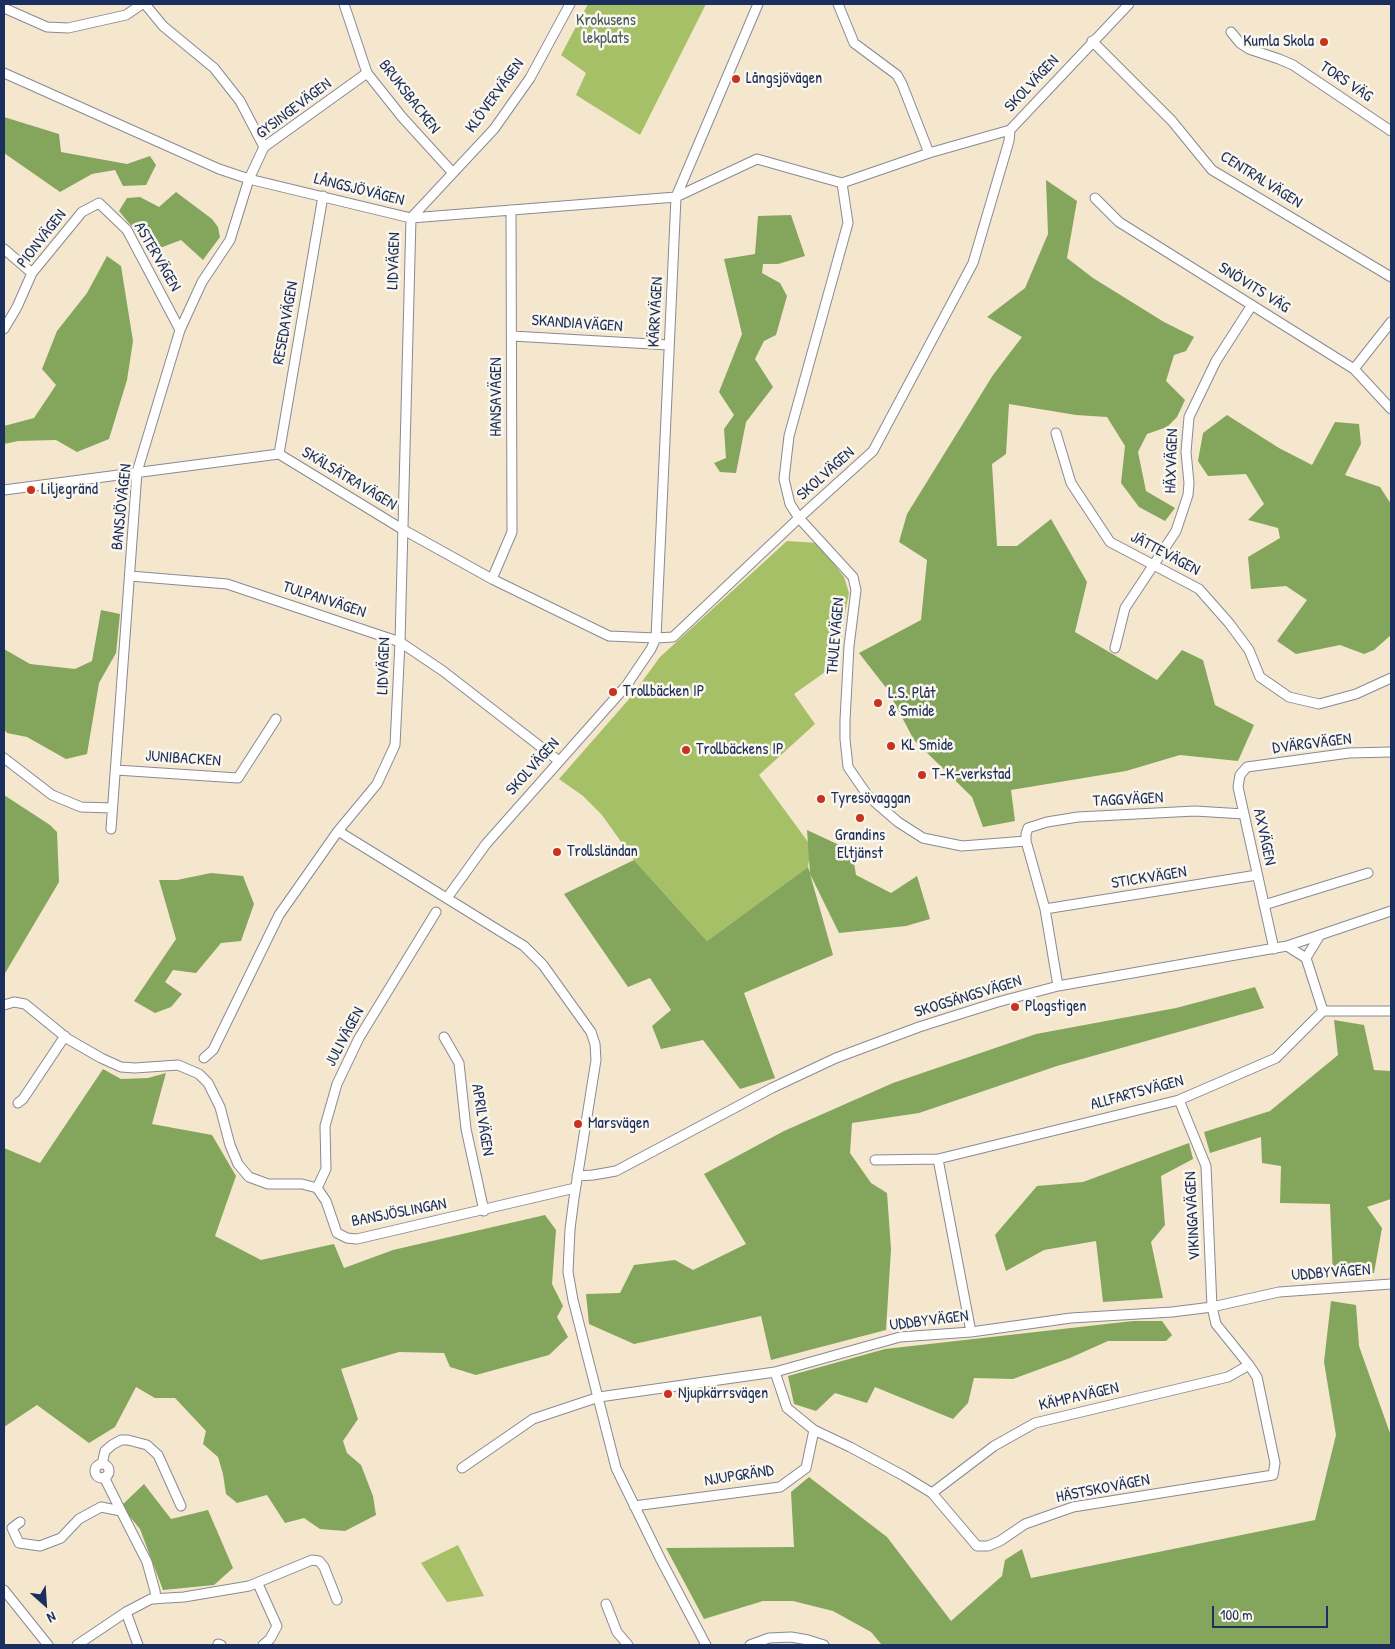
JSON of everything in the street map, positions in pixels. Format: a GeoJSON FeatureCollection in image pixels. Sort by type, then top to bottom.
{"type":"FeatureCollection","features":[{"type":"Feature","properties":{"kind":"street"},"geometry":{"type":"LineString","coordinates":[[4,8],[47,27],[68,28],[126,15],[143,4],[163,26],[214,68],[240,101],[264,147]]}},
{"type":"Feature","properties":{"kind":"street","name":"BRUKSBACKEN"},"geometry":{"type":"LineString","coordinates":[[344,4],[367,73],[402,117],[453,173]]}},
{"type":"Feature","properties":{"kind":"street","name":"KLÖVERVÄGEN"},"geometry":{"type":"LineString","coordinates":[[411,218],[494,129],[525,85],[570,4]]}},
{"type":"Feature","properties":{"kind":"street","name":"KÄRRVÄGEN"},"geometry":{"type":"LineString","coordinates":[[656,638],[676,197],[758,4]]}},
{"type":"Feature","properties":{"kind":"street"},"geometry":{"type":"LineString","coordinates":[[838,4],[854,43],[897,75],[929,154]]}},
{"type":"Feature","properties":{"kind":"street","name":"SKOLVÄGEN"},"geometry":{"type":"LineString","coordinates":[[447,898],[486,844],[626,686],[651,649],[656,638],[673,637],[873,451],[973,263],[1009,141],[1010,130],[1128,4]]}},
{"type":"Feature","properties":{"kind":"street","name":"TORS VÄG"},"geometry":{"type":"LineString","coordinates":[[1231,32],[1249,50],[1293,65],[1391,131]]}},
{"type":"Feature","properties":{"kind":"street","name":"CENTRALVÄGEN"},"geometry":{"type":"LineString","coordinates":[[1092,41],[1172,121],[1212,170],[1391,277]]}},
{"type":"Feature","properties":{"kind":"street","name":"GYSINGEVÄGEN"},"geometry":{"type":"LineString","coordinates":[[249,179],[264,147],[367,73]]}},
{"type":"Feature","properties":{"kind":"street","name":"LÅNGSJÖVÄGEN"},"geometry":{"type":"LineString","coordinates":[[4,74],[219,168],[249,179],[411,218],[676,197],[757,159],[842,183]]}},
{"type":"Feature","properties":{"kind":"street"},"geometry":{"type":"LineString","coordinates":[[842,183],[1010,130]]}},
{"type":"Feature","properties":{"kind":"street","name":"BANSJÖVÄGEN"},"geometry":{"type":"LineString","coordinates":[[111,829],[137,472],[180,330],[202,282],[230,240],[249,179]]}},
{"type":"Feature","properties":{"kind":"street","name":"THULEVÄGEN"},"geometry":{"type":"LineString","coordinates":[[842,183],[848,223],[788,444],[784,479],[790,504],[800,518],[853,577],[856,590],[849,646],[845,730],[848,766],[868,796],[898,822],[923,838],[962,846],[1026,841]]}},
{"type":"Feature","properties":{"kind":"street","name":"RESEDAVÄGEN"},"geometry":{"type":"LineString","coordinates":[[279,454],[323,196]]}},
{"type":"Feature","properties":{"kind":"street","name":"SNÖVITS VÄG"},"geometry":{"type":"LineString","coordinates":[[1095,198],[1120,222],[1354,369],[1391,409]]}},
{"type":"Feature","properties":{"kind":"street","name":"ASTERVÄGEN"},"geometry":{"type":"LineString","coordinates":[[100,203],[127,230],[180,330]]}},
{"type":"Feature","properties":{"kind":"street","name":"PIONVÄGEN"},"geometry":{"type":"LineString","coordinates":[[4,329],[17,307],[32,273],[82,212],[100,203]]}},
{"type":"Feature","properties":{"kind":"street","name":"HANSAVÄGEN"},"geometry":{"type":"LineString","coordinates":[[492,579],[512,532],[511,210]]}},
{"type":"Feature","properties":{"kind":"street","name":"LIDVÄGEN"},"geometry":{"type":"LineString","coordinates":[[204,1058],[213,1050],[279,916],[338,832],[377,784],[395,745],[400,642],[411,218]]}},
{"type":"Feature","properties":{"kind":"street"},"geometry":{"type":"LineString","coordinates":[[4,249],[32,273]]}},
{"type":"Feature","properties":{"kind":"street","name":"HÄXVÄGEN"},"geometry":{"type":"LineString","coordinates":[[1115,648],[1125,608],[1176,531],[1188,495],[1189,482],[1186,452],[1189,417],[1216,361],[1252,304]]}},
{"type":"Feature","properties":{"kind":"street"},"geometry":{"type":"LineString","coordinates":[[1354,369],[1391,322]]}},
{"type":"Feature","properties":{"kind":"street","name":"SKANDIAVÄGEN"},"geometry":{"type":"LineString","coordinates":[[512,336],[669,345]]}},
{"type":"Feature","properties":{"kind":"street","name":"JÄTTEVÄGEN"},"geometry":{"type":"LineString","coordinates":[[1056,433],[1071,484],[1110,542],[1199,589],[1229,623],[1249,650],[1260,677],[1289,697],[1319,704],[1356,694],[1391,678]]}},
{"type":"Feature","properties":{"kind":"street","name":"SKÄLSÄTRAVÄGEN"},"geometry":{"type":"LineString","coordinates":[[4,490],[279,454],[402,529],[492,579],[609,636],[656,638]]}},
{"type":"Feature","properties":{"kind":"street","name":"TULPANVÄGEN"},"geometry":{"type":"LineString","coordinates":[[130,576],[227,584],[400,642],[443,672],[559,761]]}},
{"type":"Feature","properties":{"kind":"street","name":"JUNIBACKEN"},"geometry":{"type":"LineString","coordinates":[[116,770],[238,778],[276,719]]}},
{"type":"Feature","properties":{"kind":"street","name":"DVÄRGVÄGEN"},"geometry":{"type":"LineString","coordinates":[[1240,775],[1247,767],[1349,753],[1391,752]]}},
{"type":"Feature","properties":{"kind":"street"},"geometry":{"type":"LineString","coordinates":[[4,758],[52,795],[81,807],[112,808]]}},
{"type":"Feature","properties":{"kind":"street","name":"AXVÄGEN"},"geometry":{"type":"LineString","coordinates":[[1240,775],[1238,787],[1274,949]]}},
{"type":"Feature","properties":{"kind":"street","name":"TAGGVÄGEN"},"geometry":{"type":"LineString","coordinates":[[1026,841],[1028,828],[1047,822],[1078,817],[1196,811],[1244,814]]}},
{"type":"Feature","properties":{"kind":"street"},"geometry":{"type":"LineString","coordinates":[[338,832],[524,946],[543,965],[591,1032],[595,1044],[596,1060],[570,1229],[568,1272],[573,1300],[616,1468],[706,1645]]}},
{"type":"Feature","properties":{"kind":"street"},"geometry":{"type":"LineString","coordinates":[[1026,841],[1045,910],[1058,986]]}},
{"type":"Feature","properties":{"kind":"street"},"geometry":{"type":"LineString","coordinates":[[1264,905],[1368,873]]}},
{"type":"Feature","properties":{"kind":"street","name":"STICKVÄGEN"},"geometry":{"type":"LineString","coordinates":[[1045,910],[1257,875]]}},
{"type":"Feature","properties":{"kind":"street","name":"SKOGSÄNGSVÄGEN"},"geometry":{"type":"LineString","coordinates":[[577,1176],[616,1171],[772,1088],[836,1058],[919,1027],[998,1002],[1058,986],[1287,946],[1391,911]]}},
{"type":"Feature","properties":{"kind":"street","name":"JULIVÄGEN"},"geometry":{"type":"LineString","coordinates":[[317,1188],[326,1169],[325,1126],[337,1084],[359,1038],[436,912]]}},
{"type":"Feature","properties":{"kind":"street"},"geometry":{"type":"LineString","coordinates":[[1306,958],[1320,935]]}},
{"type":"Feature","properties":{"kind":"street"},"geometry":{"type":"LineString","coordinates":[[1287,946],[1306,958],[1323,1011],[1391,1011]]}},
{"type":"Feature","properties":{"kind":"street"},"geometry":{"type":"LineString","coordinates":[[4,1005],[14,1002],[25,1004],[64,1036],[101,1058],[121,1067],[178,1065],[199,1074],[208,1083],[220,1108],[230,1145],[238,1164],[249,1177],[268,1184],[302,1184],[317,1188]]}},
{"type":"Feature","properties":{"kind":"street","name":"ALLFARTSVÄGEN"},"geometry":{"type":"LineString","coordinates":[[875,1160],[938,1158],[1179,1100],[1276,1058],[1323,1011]]}},
{"type":"Feature","properties":{"kind":"street"},"geometry":{"type":"LineString","coordinates":[[18,1103],[23,1099],[64,1036]]}},
{"type":"Feature","properties":{"kind":"street","name":"APRILVÄGEN"},"geometry":{"type":"LineString","coordinates":[[444,1037],[459,1063],[466,1129],[484,1210]]}},
{"type":"Feature","properties":{"kind":"street","name":"VIKINGAVÄGEN"},"geometry":{"type":"LineString","coordinates":[[1179,1100],[1206,1166],[1212,1307]]}},
{"type":"Feature","properties":{"kind":"street"},"geometry":{"type":"LineString","coordinates":[[938,1158],[971,1332]]}},
{"type":"Feature","properties":{"kind":"street","name":"BANSJÖSLINGAN"},"geometry":{"type":"LineString","coordinates":[[317,1188],[326,1201],[337,1233],[347,1238],[357,1239],[575,1188]]}},
{"type":"Feature","properties":{"kind":"street","name":"UDDBYVÄGEN"},"geometry":{"type":"LineString","coordinates":[[462,1468],[532,1419],[599,1397],[776,1372],[900,1337],[971,1332],[1071,1318],[1172,1312],[1212,1307],[1279,1292],[1391,1284]]}},
{"type":"Feature","properties":{"kind":"street","name":"HÄSTSKOVÄGEN"},"geometry":{"type":"LineString","coordinates":[[776,1372],[787,1408],[814,1430],[850,1447],[932,1493],[978,1546],[988,1546],[1000,1542],[1025,1524],[1073,1507],[1273,1475],[1275,1463],[1257,1377],[1250,1365],[1216,1324],[1212,1307]]}},
{"type":"Feature","properties":{"kind":"street","name":"KÄMPAVÄGEN"},"geometry":{"type":"LineString","coordinates":[[932,1493],[994,1446],[1035,1423],[1228,1377],[1250,1365]]}},
{"type":"Feature","properties":{"kind":"street","name":"NJUPGRÄND"},"geometry":{"type":"LineString","coordinates":[[634,1506],[780,1487],[806,1468],[814,1430]]}},
{"type":"Feature","properties":{"kind":"street"},"geometry":{"type":"LineString","coordinates":[[156,1599],[147,1562],[104,1477],[108,1470],[102,1464],[105,1452],[121,1440],[147,1446],[158,1455],[181,1506]]}},
{"type":"Feature","properties":{"kind":"street"},"geometry":{"type":"LineString","coordinates":[[20,1522],[12,1528],[19,1543],[40,1546],[61,1538],[79,1519],[101,1507],[121,1511]]}},
{"type":"Feature","properties":{"kind":"street"},"geometry":{"type":"LineString","coordinates":[[77,1645],[126,1612],[151,1599],[184,1597],[258,1584],[312,1560],[319,1561],[324,1568],[337,1600]]}},
{"type":"Feature","properties":{"kind":"street"},"geometry":{"type":"LineString","coordinates":[[258,1584],[277,1626],[270,1639],[263,1645]]}},
{"type":"Feature","properties":{"kind":"street"},"geometry":{"type":"LineString","coordinates":[[4,1590],[48,1645]]}},
{"type":"Feature","properties":{"kind":"street"},"geometry":{"type":"LineString","coordinates":[[606,1604],[617,1632],[628,1645]]}},
{"type":"Feature","properties":{"kind":"street"},"geometry":{"type":"LineString","coordinates":[[126,1612],[138,1645]]}},
{"type":"Feature","properties":{"kind":"street"},"geometry":{"type":"LineString","coordinates":[[750,1645],[769,1638],[791,1637],[824,1645]]}},
{"type":"Feature","properties":{"kind":"green space","name":"Krokusens lekplats"},"geometry":{"type":"Polygon","coordinates":[[[588,4],[706,4],[640,135],[576,95],[586,73],[561,55],[588,4]]]}},
{"type":"Feature","properties":{"kind":"green space"},"geometry":{"type":"Polygon","coordinates":[[[4,117],[59,134],[61,152],[127,164],[150,156],[156,165],[146,185],[123,186],[115,170],[92,174],[60,192],[4,153],[4,117]]]}},
{"type":"Feature","properties":{"kind":"green space"},"geometry":{"type":"Polygon","coordinates":[[[1046,180],[1077,201],[1067,258],[1093,278],[1164,322],[1194,337],[1186,351],[1174,355],[1166,381],[1185,400],[1177,417],[1167,427],[1147,434],[1138,452],[1146,491],[1175,508],[1165,521],[1139,507],[1121,483],[1125,446],[1107,417],[1076,415],[1009,404],[1006,454],[992,464],[997,546],[1017,546],[1051,519],[1087,582],[1075,632],[1157,680],[1182,650],[1203,660],[1215,705],[1254,725],[1238,761],[1180,755],[1126,771],[1011,790],[1015,821],[983,827],[972,797],[914,740],[887,689],[859,653],[921,620],[927,560],[899,542],[907,514],[993,375],[1022,337],[987,317],[1025,288],[1048,234],[1046,180]]]}},
{"type":"Feature","properties":{"kind":"green space"},"geometry":{"type":"Polygon","coordinates":[[[176,192],[212,219],[218,227],[220,237],[203,260],[181,240],[152,251],[119,211],[127,198],[140,197],[159,207],[176,192]]]}},
{"type":"Feature","properties":{"kind":"green space"},"geometry":{"type":"Polygon","coordinates":[[[791,215],[805,256],[778,264],[763,264],[762,273],[780,283],[787,296],[776,335],[764,341],[755,359],[773,387],[746,422],[736,473],[720,472],[714,463],[726,458],[724,429],[734,415],[719,392],[742,334],[724,259],[755,254],[758,216],[791,215]]]}},
{"type":"Feature","properties":{"kind":"green space"},"geometry":{"type":"Polygon","coordinates":[[[107,256],[121,266],[133,341],[127,380],[109,439],[77,452],[56,440],[18,441],[4,444],[4,426],[34,418],[56,385],[42,369],[57,331],[87,293],[107,256]]]}},
{"type":"Feature","properties":{"kind":"green space"},"geometry":{"type":"Polygon","coordinates":[[[1227,415],[1279,448],[1312,465],[1335,422],[1359,424],[1361,444],[1345,475],[1380,487],[1391,504],[1391,635],[1374,650],[1364,654],[1340,645],[1296,654],[1277,641],[1307,600],[1286,586],[1251,589],[1248,557],[1280,538],[1278,528],[1248,520],[1264,504],[1246,474],[1208,476],[1198,461],[1203,433],[1227,415]]]}},
{"type":"Feature","properties":{"kind":"green space","name":"Trollbäckens IP"},"geometry":{"type":"Polygon","coordinates":[[[787,541],[818,543],[844,577],[849,593],[835,665],[794,694],[815,724],[759,775],[811,846],[808,867],[707,941],[634,860],[602,815],[583,796],[559,779],[630,698],[660,657],[787,541]]]}},
{"type":"Feature","properties":{"kind":"green space"},"geometry":{"type":"Polygon","coordinates":[[[101,610],[120,614],[116,653],[99,683],[87,754],[66,759],[27,737],[7,733],[4,729],[4,649],[30,664],[75,669],[92,661],[101,610]]]}},
{"type":"Feature","properties":{"kind":"green space"},"geometry":{"type":"Polygon","coordinates":[[[4,795],[50,825],[57,832],[59,882],[4,975],[4,795]]]}},
{"type":"Feature","properties":{"kind":"green space"},"geometry":{"type":"Polygon","coordinates":[[[807,830],[852,851],[856,875],[891,893],[917,876],[930,919],[906,926],[839,933],[810,874],[833,955],[744,993],[775,1078],[740,1089],[703,1040],[661,1049],[652,1026],[671,1010],[650,978],[628,987],[564,894],[634,860],[707,941],[808,867],[810,873],[807,830]]]}},
{"type":"Feature","properties":{"kind":"green space"},"geometry":{"type":"Polygon","coordinates":[[[211,873],[243,876],[254,904],[241,941],[221,943],[196,973],[173,970],[165,982],[182,994],[171,1007],[155,1013],[134,1001],[176,939],[159,880],[177,880],[211,873]]]}},
{"type":"Feature","properties":{"kind":"green space"},"geometry":{"type":"Polygon","coordinates":[[[1255,987],[1264,1008],[1057,1066],[919,1113],[852,1123],[850,1153],[871,1183],[887,1193],[891,1249],[886,1330],[771,1360],[761,1316],[634,1344],[589,1324],[586,1294],[620,1293],[634,1265],[675,1260],[693,1270],[746,1244],[704,1174],[784,1131],[893,1083],[1036,1034],[1176,1008],[1255,987]]]}},
{"type":"Feature","properties":{"kind":"green space"},"geometry":{"type":"Polygon","coordinates":[[[1334,1020],[1364,1025],[1374,1070],[1391,1071],[1391,1199],[1367,1207],[1382,1228],[1374,1273],[1333,1277],[1330,1204],[1280,1203],[1281,1166],[1262,1163],[1261,1137],[1210,1153],[1204,1132],[1270,1111],[1338,1055],[1334,1020]]]}},
{"type":"Feature","properties":{"kind":"green space"},"geometry":{"type":"Polygon","coordinates":[[[103,1069],[121,1079],[148,1078],[166,1073],[152,1124],[212,1135],[236,1176],[215,1236],[261,1260],[334,1244],[344,1268],[393,1250],[545,1215],[556,1230],[552,1284],[563,1306],[557,1317],[568,1337],[549,1355],[476,1375],[450,1367],[444,1353],[399,1352],[341,1369],[358,1419],[343,1441],[347,1453],[361,1465],[373,1496],[376,1515],[345,1531],[320,1529],[304,1518],[285,1523],[267,1495],[237,1503],[226,1494],[218,1457],[203,1444],[206,1431],[175,1398],[155,1398],[136,1387],[115,1427],[89,1443],[37,1405],[4,1427],[4,1148],[40,1163],[103,1069]]]}},
{"type":"Feature","properties":{"kind":"green space"},"geometry":{"type":"Polygon","coordinates":[[[1189,1143],[1193,1159],[1161,1176],[1165,1225],[1151,1242],[1163,1298],[1103,1302],[1096,1241],[1044,1250],[1006,1271],[995,1235],[1037,1186],[1083,1182],[1189,1143]]]}},
{"type":"Feature","properties":{"kind":"green space"},"geometry":{"type":"Polygon","coordinates":[[[1331,1301],[1356,1305],[1359,1346],[1391,1436],[1391,1645],[882,1645],[871,1632],[833,1611],[793,1601],[763,1601],[704,1619],[666,1548],[794,1547],[791,1492],[809,1477],[887,1537],[951,1621],[1002,1576],[1005,1560],[1022,1549],[1031,1578],[1315,1520],[1336,1435],[1324,1362],[1331,1301]]]}},
{"type":"Feature","properties":{"kind":"green space"},"geometry":{"type":"Polygon","coordinates":[[[1133,1321],[1162,1321],[1172,1335],[1166,1341],[1108,1341],[1070,1358],[1013,1379],[974,1378],[968,1403],[953,1419],[875,1387],[867,1403],[835,1393],[816,1411],[794,1404],[788,1376],[885,1349],[1133,1321]]]}},
{"type":"Feature","properties":{"kind":"green space"},"geometry":{"type":"Polygon","coordinates":[[[144,1484],[171,1519],[208,1510],[233,1568],[214,1585],[163,1590],[140,1529],[121,1506],[144,1484]]]}},
{"type":"Feature","properties":{"kind":"green space"},"geometry":{"type":"Polygon","coordinates":[[[458,1545],[484,1596],[447,1602],[421,1563],[458,1545]]]}},
{"type":"Feature","properties":{"kind":"place","name":"Kumla Skola"},"geometry":{"type":"Point","coordinates":[1324,42]}},
{"type":"Feature","properties":{"kind":"place","name":"Långsjövägen"},"geometry":{"type":"Point","coordinates":[736,79]}},
{"type":"Feature","properties":{"kind":"place","name":"Liljegränd"},"geometry":{"type":"Point","coordinates":[31,490]}},
{"type":"Feature","properties":{"kind":"place","name":"Trollbäcken IP"},"geometry":{"type":"Point","coordinates":[613,692]}},
{"type":"Feature","properties":{"kind":"place","name":"L.S. Plåt & Smide"},"geometry":{"type":"Point","coordinates":[878,703]}},
{"type":"Feature","properties":{"kind":"place","name":"KL Smide"},"geometry":{"type":"Point","coordinates":[891,746]}},
{"type":"Feature","properties":{"kind":"place","name":"Trollbäckens IP"},"geometry":{"type":"Point","coordinates":[686,750]}},
{"type":"Feature","properties":{"kind":"place","name":"T-K-verkstad"},"geometry":{"type":"Point","coordinates":[922,775]}},
{"type":"Feature","properties":{"kind":"place","name":"Tyresövaggan"},"geometry":{"type":"Point","coordinates":[821,799]}},
{"type":"Feature","properties":{"kind":"place","name":"Grandins Eltjänst"},"geometry":{"type":"Point","coordinates":[860,818]}},
{"type":"Feature","properties":{"kind":"place","name":"Trollsländan"},"geometry":{"type":"Point","coordinates":[557,852]}},
{"type":"Feature","properties":{"kind":"place","name":"Plogstigen"},"geometry":{"type":"Point","coordinates":[1015,1007]}},
{"type":"Feature","properties":{"kind":"place","name":"Marsvägen"},"geometry":{"type":"Point","coordinates":[578,1124]}},
{"type":"Feature","properties":{"kind":"place","name":"Njupkärrsvägen"},"geometry":{"type":"Point","coordinates":[668,1394]}}]}
